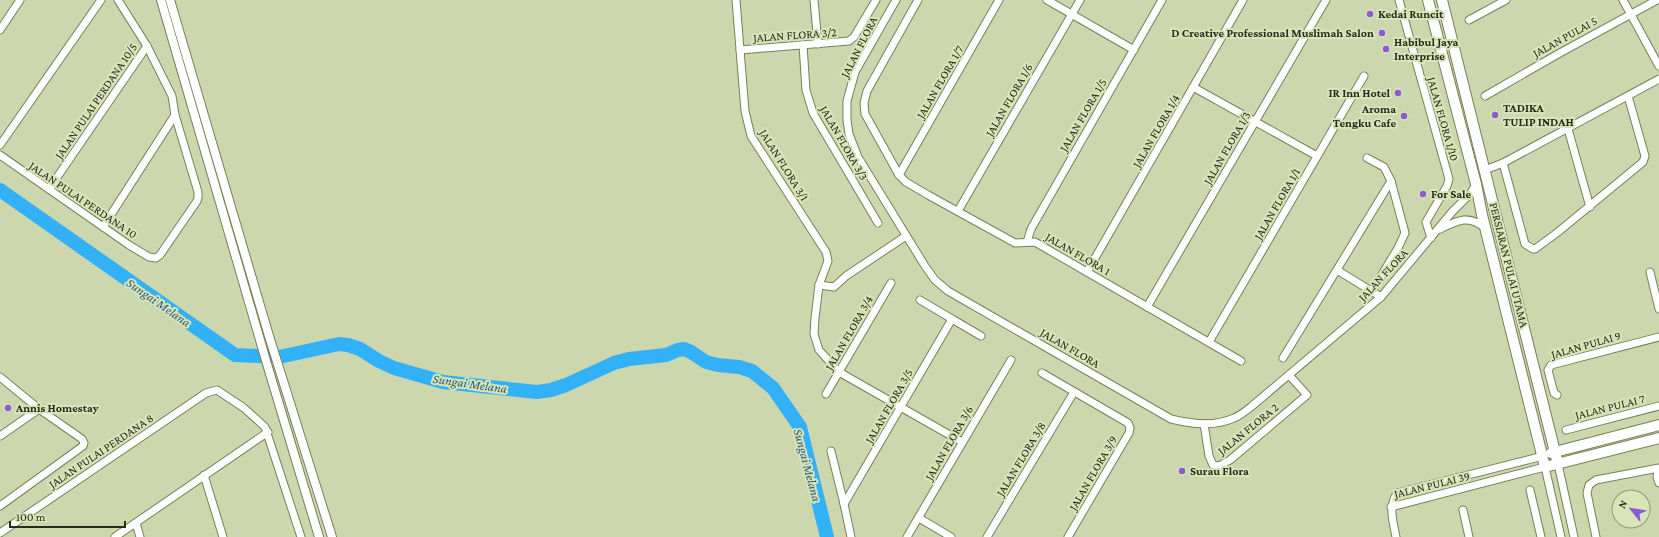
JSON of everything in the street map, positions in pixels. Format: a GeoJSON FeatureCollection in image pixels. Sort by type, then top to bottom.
{"type":"FeatureCollection","features":[{"type":"Feature","properties":{"kind":"main road","name":"PERSIARAN PULAI UTAMA"},"geometry":{"type":"LineString","coordinates":[[1428,0],[1476,184],[1486,230],[1546,467]]}},
{"type":"Feature","properties":{"kind":"main road","name":"PERSIARAN PULAI UTAMA"},"geometry":{"type":"LineString","coordinates":[[1442,0],[1558,464]]}},
{"type":"Feature","properties":{"kind":"main road"},"geometry":{"type":"LineString","coordinates":[[1543,456],[1659,425]]}},
{"type":"Feature","properties":{"kind":"main road"},"geometry":{"type":"LineString","coordinates":[[1546,467],[1659,438]]}},
{"type":"Feature","properties":{"kind":"street"},"geometry":{"type":"LineString","coordinates":[[0,30],[20,0]]}},
{"type":"Feature","properties":{"kind":"street"},"geometry":{"type":"LineString","coordinates":[[0,145],[101,0]]}},
{"type":"Feature","properties":{"kind":"street"},"geometry":{"type":"LineString","coordinates":[[103,227],[175,115],[172,96],[147,46],[118,0]]}},
{"type":"Feature","properties":{"kind":"street"},"geometry":{"type":"LineString","coordinates":[[161,0],[319,537]]}},
{"type":"Feature","properties":{"kind":"street"},"geometry":{"type":"LineString","coordinates":[[170,0],[269,336],[332,537]]}},
{"type":"Feature","properties":{"kind":"street","name":"JALAN FLORA 3/1"},"geometry":{"type":"LineString","coordinates":[[736,0],[745,111],[752,136],[826,252],[828,261],[819,285],[815,318],[814,334],[816,345],[839,372],[962,442]]}},
{"type":"Feature","properties":{"kind":"street"},"geometry":{"type":"LineString","coordinates":[[814,0],[818,44]]}},
{"type":"Feature","properties":{"kind":"street","name":"JALAN FLORA 3/2"},"geometry":{"type":"LineString","coordinates":[[740,50],[849,41],[854,37],[876,0]]}},
{"type":"Feature","properties":{"kind":"street","name":"JALAN FLORA"},"geometry":{"type":"LineString","coordinates":[[896,0],[855,72],[847,101],[847,120],[849,134],[858,157],[906,236],[935,280],[948,290],[1172,419],[1190,424],[1221,423],[1235,418],[1252,406],[1381,297],[1452,212],[1471,193],[1476,184]]}},
{"type":"Feature","properties":{"kind":"street","name":"JALAN FLORA 1"},"geometry":{"type":"LineString","coordinates":[[918,0],[867,91],[864,103],[865,114],[899,175],[906,182],[1015,243],[1035,242],[1241,361]]}},
{"type":"Feature","properties":{"kind":"street","name":"JALAN FLORA 1/7"},"geometry":{"type":"LineString","coordinates":[[899,175],[999,0]]}},
{"type":"Feature","properties":{"kind":"street"},"geometry":{"type":"LineString","coordinates":[[1048,0],[1134,50]]}},
{"type":"Feature","properties":{"kind":"street","name":"JALAN FLORA 1/6"},"geometry":{"type":"LineString","coordinates":[[958,211],[1080,0]]}},
{"type":"Feature","properties":{"kind":"street","name":"JALAN FLORA 1/5"},"geometry":{"type":"LineString","coordinates":[[1027,242],[1031,229],[1162,0]]}},
{"type":"Feature","properties":{"kind":"street","name":"JALAN FLORA 1/4"},"geometry":{"type":"LineString","coordinates":[[1087,272],[1243,0]]}},
{"type":"Feature","properties":{"kind":"street","name":"JALAN FLORA 1/3"},"geometry":{"type":"LineString","coordinates":[[1147,307],[1326,0]]}},
{"type":"Feature","properties":{"kind":"street","name":"JALAN FLORA 1/10"},"geometry":{"type":"LineString","coordinates":[[1399,0],[1449,179],[1447,186],[1426,222],[1431,238]]}},
{"type":"Feature","properties":{"kind":"street"},"geometry":{"type":"LineString","coordinates":[[1470,20],[1506,0]]}},
{"type":"Feature","properties":{"kind":"street"},"geometry":{"type":"LineString","coordinates":[[1623,0],[1659,66]]}},
{"type":"Feature","properties":{"kind":"street","name":"JALAN PULAI 5"},"geometry":{"type":"LineString","coordinates":[[1485,96],[1657,0]]}},
{"type":"Feature","properties":{"kind":"street","name":"JALAN FLORA 3/3"},"geometry":{"type":"LineString","coordinates":[[803,45],[806,90],[813,113],[878,223]]}},
{"type":"Feature","properties":{"kind":"street","name":"JALAN PULAI PERDANA 10/5"},"geometry":{"type":"LineString","coordinates":[[49,189],[147,46]]}},
{"type":"Feature","properties":{"kind":"street","name":"JALAN FLORA 1/1"},"geometry":{"type":"LineString","coordinates":[[1209,342],[1364,76]]}},
{"type":"Feature","properties":{"kind":"street"},"geometry":{"type":"LineString","coordinates":[[1485,170],[1503,163],[1659,79]]}},
{"type":"Feature","properties":{"kind":"street"},"geometry":{"type":"LineString","coordinates":[[1193,87],[1317,156]]}},
{"type":"Feature","properties":{"kind":"street"},"geometry":{"type":"LineString","coordinates":[[1503,163],[1525,244],[1529,247],[1535,248],[1590,207],[1645,158],[1628,96]]}},
{"type":"Feature","properties":{"kind":"street","name":"JALAN PULAI PERDANA 10"},"geometry":{"type":"LineString","coordinates":[[0,155],[103,227],[149,257],[156,258],[160,255],[198,198],[197,188],[175,115]]}},
{"type":"Feature","properties":{"kind":"street"},"geometry":{"type":"LineString","coordinates":[[1568,129],[1590,207]]}},
{"type":"Feature","properties":{"kind":"street"},"geometry":{"type":"LineString","coordinates":[[1367,158],[1384,167],[1390,181],[1405,233],[1398,248],[1372,291]]}},
{"type":"Feature","properties":{"kind":"street"},"geometry":{"type":"LineString","coordinates":[[1283,358],[1390,181]]}},
{"type":"Feature","properties":{"kind":"street"},"geometry":{"type":"LineString","coordinates":[[1438,229],[1467,219],[1477,222],[1486,230]]}},
{"type":"Feature","properties":{"kind":"street"},"geometry":{"type":"LineString","coordinates":[[819,285],[834,287],[846,276],[906,236]]}},
{"type":"Feature","properties":{"kind":"street"},"geometry":{"type":"LineString","coordinates":[[1337,270],[1381,297]]}},
{"type":"Feature","properties":{"kind":"street"},"geometry":{"type":"LineString","coordinates":[[1650,272],[1659,309]]}},
{"type":"Feature","properties":{"kind":"street","name":"JALAN FLORA 3/4"},"geometry":{"type":"LineString","coordinates":[[826,394],[891,283]]}},
{"type":"Feature","properties":{"kind":"street"},"geometry":{"type":"LineString","coordinates":[[920,300],[981,336]]}},
{"type":"Feature","properties":{"kind":"street","name":"JALAN FLORA 3/5"},"geometry":{"type":"LineString","coordinates":[[844,504],[952,318]]}},
{"type":"Feature","properties":{"kind":"street","name":"JALAN PULAI 9"},"geometry":{"type":"LineString","coordinates":[[1557,395],[1554,393],[1548,370],[1551,364],[1659,337]]}},
{"type":"Feature","properties":{"kind":"street","name":"JALAN FLORA 3/6"},"geometry":{"type":"LineString","coordinates":[[907,537],[1011,360]]}},
{"type":"Feature","properties":{"kind":"street","name":"JALAN FLORA 3/9"},"geometry":{"type":"LineString","coordinates":[[1042,373],[1128,423],[1130,428],[1129,433],[1068,537]]}},
{"type":"Feature","properties":{"kind":"street","name":"JALAN FLORA 2"},"geometry":{"type":"LineString","coordinates":[[1204,424],[1209,456],[1213,465],[1219,466],[1230,460],[1306,395],[1289,375]]}},
{"type":"Feature","properties":{"kind":"street"},"geometry":{"type":"LineString","coordinates":[[0,378],[82,439],[84,443],[83,446],[0,506]]}},
{"type":"Feature","properties":{"kind":"street","name":"JALAN PULAI PERDANA 8"},"geometry":{"type":"LineString","coordinates":[[0,533],[206,393],[217,390],[244,408],[265,427],[268,432]]}},
{"type":"Feature","properties":{"kind":"street","name":"JALAN FLORA 3/8"},"geometry":{"type":"LineString","coordinates":[[987,537],[1074,392]]}},
{"type":"Feature","properties":{"kind":"street","name":"JALAN PULAI 7"},"geometry":{"type":"LineString","coordinates":[[1566,430],[1659,406]]}},
{"type":"Feature","properties":{"kind":"street"},"geometry":{"type":"LineString","coordinates":[[0,436],[39,408]]}},
{"type":"Feature","properties":{"kind":"street"},"geometry":{"type":"LineString","coordinates":[[115,537],[268,432],[300,537]]}},
{"type":"Feature","properties":{"kind":"street"},"geometry":{"type":"LineString","coordinates":[[831,451],[851,537]]}},
{"type":"Feature","properties":{"kind":"street","name":"JALAN PULAI 39"},"geometry":{"type":"LineString","coordinates":[[1391,507],[1397,493],[1543,456]]}},
{"type":"Feature","properties":{"kind":"street","name":"PERSIARAN PULAI UTAMA"},"geometry":{"type":"LineString","coordinates":[[1558,464],[1574,537]]}},
{"type":"Feature","properties":{"kind":"street","name":"JALAN PULAI 39"},"geometry":{"type":"LineString","coordinates":[[1391,507],[1546,467]]}},
{"type":"Feature","properties":{"kind":"street","name":"PERSIARAN PULAI UTAMA"},"geometry":{"type":"LineString","coordinates":[[1546,467],[1560,537]]}},
{"type":"Feature","properties":{"kind":"street"},"geometry":{"type":"LineString","coordinates":[[1596,537],[1587,493],[1589,485],[1592,481],[1659,468],[1657,477],[1659,483]]}},
{"type":"Feature","properties":{"kind":"street"},"geometry":{"type":"LineString","coordinates":[[204,475],[223,537]]}},
{"type":"Feature","properties":{"kind":"street"},"geometry":{"type":"LineString","coordinates":[[1530,490],[1541,537]]}},
{"type":"Feature","properties":{"kind":"street"},"geometry":{"type":"LineString","coordinates":[[1391,507],[1396,537]]}},
{"type":"Feature","properties":{"kind":"street"},"geometry":{"type":"LineString","coordinates":[[1463,510],[1469,537]]}},
{"type":"Feature","properties":{"kind":"street"},"geometry":{"type":"LineString","coordinates":[[918,518],[951,537]]}},
{"type":"Feature","properties":{"kind":"street"},"geometry":{"type":"LineString","coordinates":[[136,522],[140,537]]}},
{"type":"Feature","properties":{"kind":"waterway","name":"Sungai Melana"},"geometry":{"type":"LineString","coordinates":[[0,190],[235,355],[279,357],[339,344],[348,345],[360,349],[379,361],[394,368],[443,382],[537,392],[551,390],[566,385],[614,363],[629,359],[666,355],[684,349],[706,362],[739,367],[752,371],[773,388],[800,427],[827,537]]}},
{"type":"Feature","properties":{"kind":"place","name":"Kedai Runcit"},"geometry":{"type":"Point","coordinates":[1370,14]}},
{"type":"Feature","properties":{"kind":"place","name":"D Creative Professional Muslimah Salon"},"geometry":{"type":"Point","coordinates":[1382,33]}},
{"type":"Feature","properties":{"kind":"place","name":"Habibul Jaya Interprise"},"geometry":{"type":"Point","coordinates":[1386,49]}},
{"type":"Feature","properties":{"kind":"place","name":"IR Inn Hotel"},"geometry":{"type":"Point","coordinates":[1398,93]}},
{"type":"Feature","properties":{"kind":"place","name":"TADIKA TULIP INDAH"},"geometry":{"type":"Point","coordinates":[1495,115]}},
{"type":"Feature","properties":{"kind":"place","name":"Aroma Tengku Cafe"},"geometry":{"type":"Point","coordinates":[1404,116]}},
{"type":"Feature","properties":{"kind":"place","name":"For Sale"},"geometry":{"type":"Point","coordinates":[1423,194]}},
{"type":"Feature","properties":{"kind":"place","name":"Annis Homestay"},"geometry":{"type":"Point","coordinates":[8,408]}},
{"type":"Feature","properties":{"kind":"place","name":"Surau Flora"},"geometry":{"type":"Point","coordinates":[1182,471]}}]}
